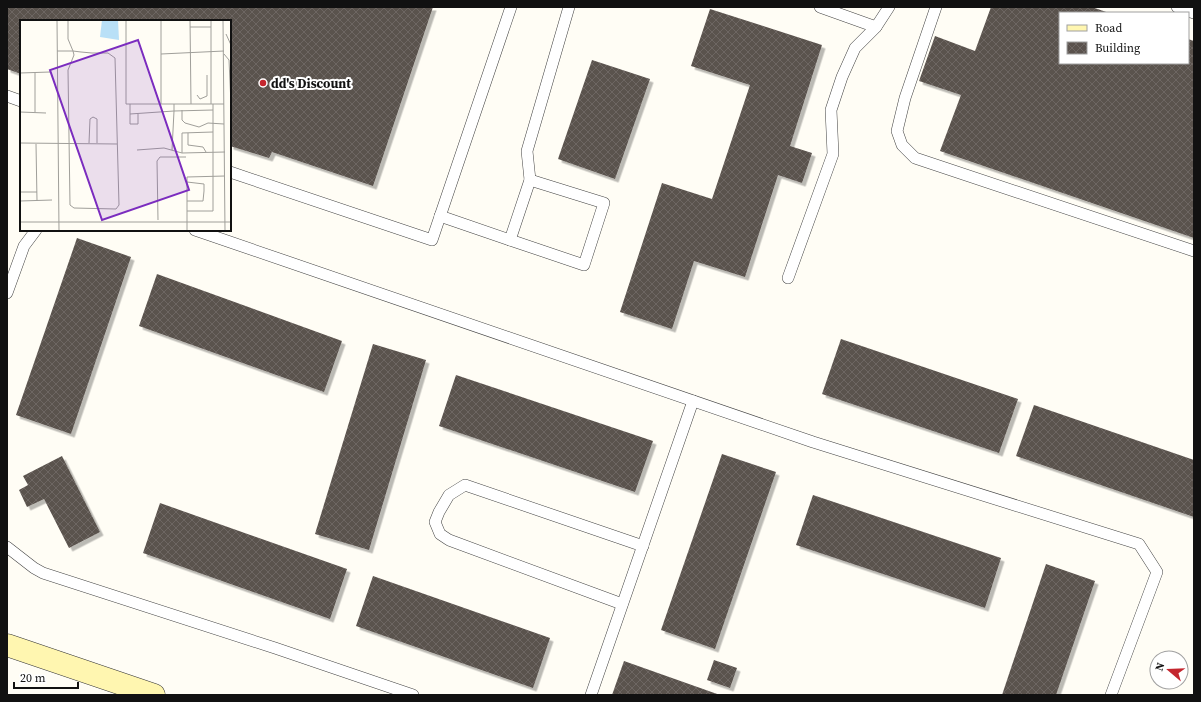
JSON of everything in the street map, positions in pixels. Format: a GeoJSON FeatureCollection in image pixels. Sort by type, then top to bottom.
{"type":"FeatureCollection","features":[{"type":"Feature","properties":{"kind":"street"},"geometry":{"type":"LineString","coordinates":[[7,645],[154,695]]}},
{"type":"Feature","properties":{"kind":"lane"},"geometry":{"type":"LineString","coordinates":[[231,172],[432,240],[511,7]]}},
{"type":"Feature","properties":{"kind":"lane"},"geometry":{"type":"LineString","coordinates":[[510,240],[530,180],[527,151],[569,7]]}},
{"type":"Feature","properties":{"kind":"lane"},"geometry":{"type":"LineString","coordinates":[[820,7],[876,27]]}},
{"type":"Feature","properties":{"kind":"lane"},"geometry":{"type":"LineString","coordinates":[[788,278],[833,154],[831,110],[842,77],[855,48],[876,27],[889,7]]}},
{"type":"Feature","properties":{"kind":"lane"},"geometry":{"type":"LineString","coordinates":[[936,7],[905,98],[897,131],[902,145],[915,158],[1194,251]]}},
{"type":"Feature","properties":{"kind":"lane"},"geometry":{"type":"LineString","coordinates":[[1177,7],[1194,13]]}},
{"type":"Feature","properties":{"kind":"lane"},"geometry":{"type":"LineString","coordinates":[[7,96],[20,101]]}},
{"type":"Feature","properties":{"kind":"lane"},"geometry":{"type":"LineString","coordinates":[[440,216],[584,265],[604,203],[530,180]]}},
{"type":"Feature","properties":{"kind":"lane"},"geometry":{"type":"LineString","coordinates":[[7,293],[24,246],[35,231]]}},
{"type":"Feature","properties":{"kind":"lane"},"geometry":{"type":"LineString","coordinates":[[198,231],[812,442],[1139,544],[1157,572],[1111,695]]}},
{"type":"Feature","properties":{"kind":"lane"},"geometry":{"type":"LineString","coordinates":[[590,695],[693,401]]}},
{"type":"Feature","properties":{"kind":"lane"},"geometry":{"type":"LineString","coordinates":[[622,604],[449,540],[440,534],[435,522],[449,495],[465,485],[642,546]]}},
{"type":"Feature","properties":{"kind":"lane"},"geometry":{"type":"LineString","coordinates":[[7,547],[34,568],[43,573],[413,695]]}},
{"type":"Feature","properties":{"kind":"building"},"geometry":{"type":"Polygon","coordinates":[[[7,7],[433,7],[373,186],[272,152],[269,158],[231,146],[231,20],[20,20],[20,74],[7,69],[7,7]]]}},
{"type":"Feature","properties":{"kind":"building"},"geometry":{"type":"Polygon","coordinates":[[[991,7],[1092,7],[1106,12],[1059,12],[1059,64],[1189,64],[1189,39],[1194,41],[1194,238],[940,151],[961,95],[919,81],[935,36],[975,51],[991,7]]]}},
{"type":"Feature","properties":{"kind":"building"},"geometry":{"type":"Polygon","coordinates":[[[710,9],[822,45],[790,146],[812,153],[802,183],[778,175],[745,277],[694,261],[672,329],[620,312],[662,183],[712,199],[750,85],[691,66],[710,9]]]}},
{"type":"Feature","properties":{"kind":"building"},"geometry":{"type":"Polygon","coordinates":[[[592,60],[650,79],[615,179],[558,159],[592,60]]]}},
{"type":"Feature","properties":{"kind":"building"},"geometry":{"type":"Polygon","coordinates":[[[77,238],[131,257],[71,434],[16,415],[77,238]]]}},
{"type":"Feature","properties":{"kind":"building"},"geometry":{"type":"Polygon","coordinates":[[[157,274],[342,341],[324,392],[139,326],[157,274]]]}},
{"type":"Feature","properties":{"kind":"building"},"geometry":{"type":"Polygon","coordinates":[[[841,339],[1018,399],[999,453],[822,394],[841,339]]]}},
{"type":"Feature","properties":{"kind":"building"},"geometry":{"type":"Polygon","coordinates":[[[373,344],[426,360],[369,550],[315,534],[373,344]]]}},
{"type":"Feature","properties":{"kind":"building"},"geometry":{"type":"Polygon","coordinates":[[[456,375],[653,441],[635,492],[439,426],[456,375]]]}},
{"type":"Feature","properties":{"kind":"building"},"geometry":{"type":"Polygon","coordinates":[[[1034,405],[1194,460],[1194,517],[1016,456],[1034,405]]]}},
{"type":"Feature","properties":{"kind":"building"},"geometry":{"type":"Polygon","coordinates":[[[722,454],[776,472],[715,649],[661,630],[722,454]]]}},
{"type":"Feature","properties":{"kind":"building"},"geometry":{"type":"Polygon","coordinates":[[[62,456],[100,532],[69,548],[44,499],[27,507],[19,490],[28,485],[23,476],[62,456]]]}},
{"type":"Feature","properties":{"kind":"building"},"geometry":{"type":"Polygon","coordinates":[[[813,495],[1001,558],[985,608],[796,545],[813,495]]]}},
{"type":"Feature","properties":{"kind":"building"},"geometry":{"type":"Polygon","coordinates":[[[160,503],[347,569],[330,619],[143,553],[160,503]]]}},
{"type":"Feature","properties":{"kind":"building"},"geometry":{"type":"Polygon","coordinates":[[[1046,564],[1095,581],[1056,695],[1002,695],[1046,564]]]}},
{"type":"Feature","properties":{"kind":"building"},"geometry":{"type":"Polygon","coordinates":[[[373,576],[550,638],[533,688],[356,626],[373,576]]]}},
{"type":"Feature","properties":{"kind":"building"},"geometry":{"type":"Polygon","coordinates":[[[714,660],[737,668],[730,688],[707,680],[714,660]]]}},
{"type":"Feature","properties":{"kind":"building"},"geometry":{"type":"Polygon","coordinates":[[[624,661],[720,695],[612,695],[624,661]]]}},
{"type":"Feature","properties":{"kind":"place","name":"dd's Discount"},"geometry":{"type":"Point","coordinates":[263,83]}}]}
